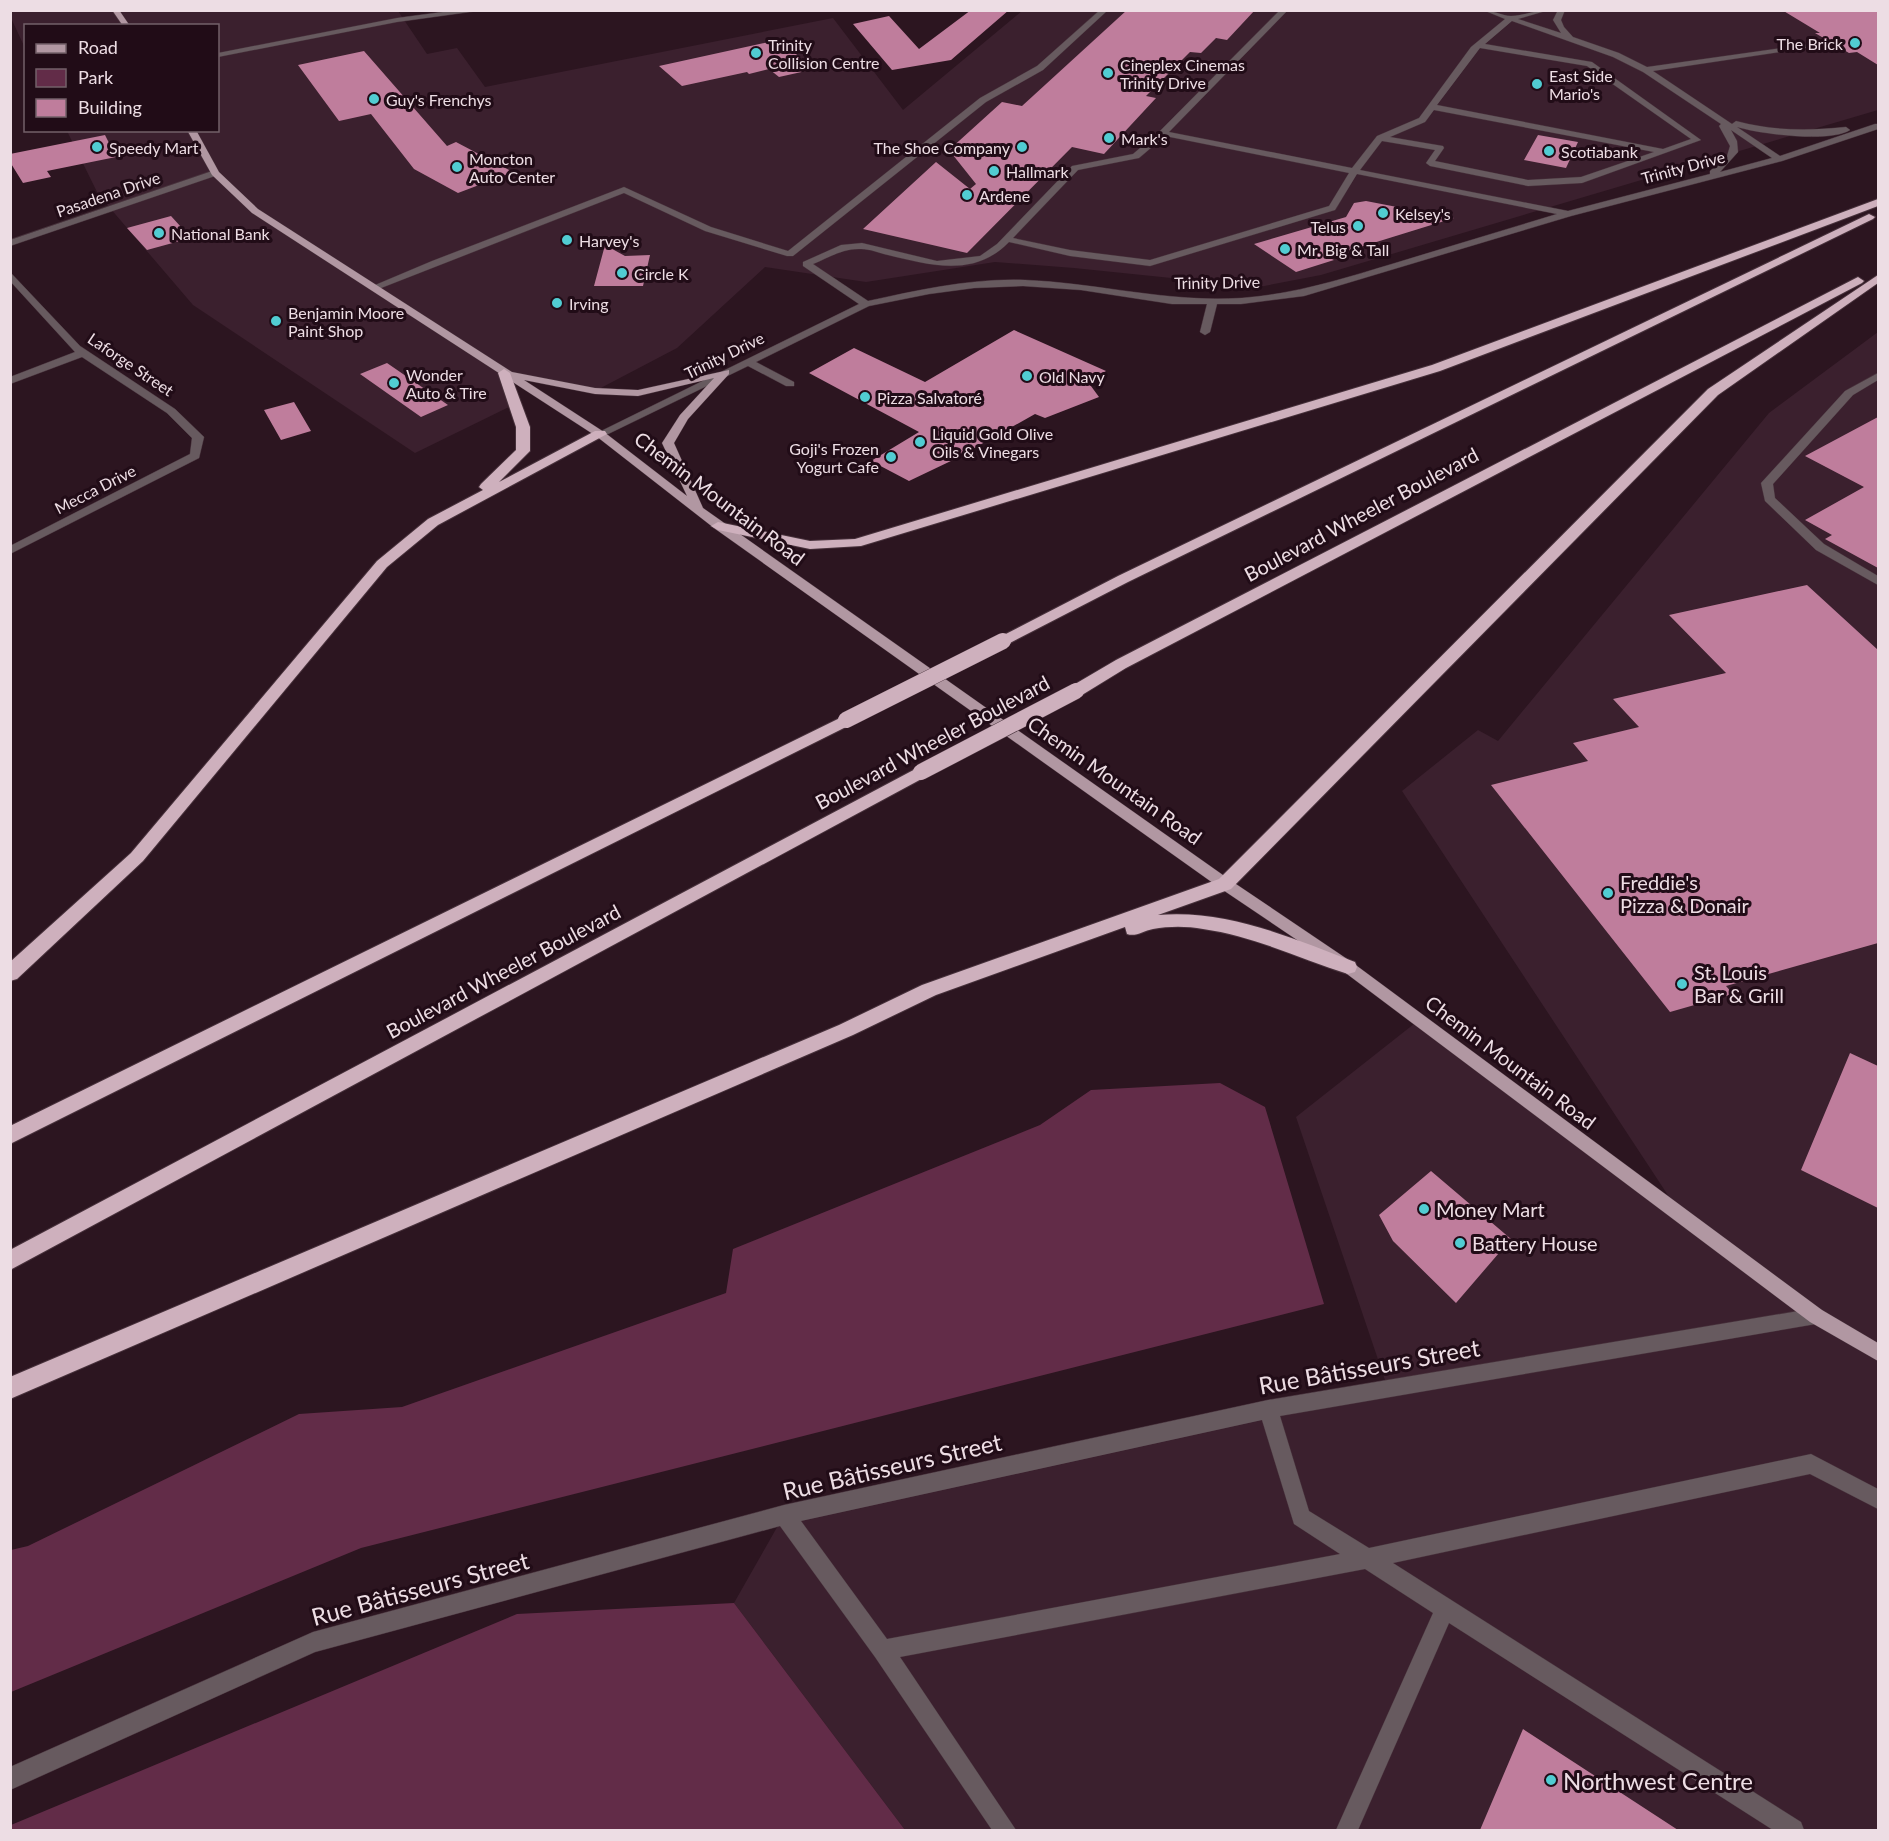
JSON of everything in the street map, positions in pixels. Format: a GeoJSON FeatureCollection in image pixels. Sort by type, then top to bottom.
{"type":"FeatureCollection","features":[{"type":"Feature","properties":{"kind":"highway"},"geometry":{"type":"LineString","coordinates":[[718,526],[810,545],[856,543],[1436,368],[1878,202]]}},
{"type":"Feature","properties":{"kind":"highway","name":"Boulevard Wheeler Boulevard"},"geometry":{"type":"LineString","coordinates":[[10,1136],[1003,642],[1123,579],[1878,212]]}},
{"type":"Feature","properties":{"kind":"highway","name":"Boulevard Wheeler Boulevard"},"geometry":{"type":"LineString","coordinates":[[10,1261],[1076,691],[1121,664],[1878,270]]}},
{"type":"Feature","properties":{"kind":"highway"},"geometry":{"type":"LineString","coordinates":[[10,1388],[846,1030],[928,990],[1225,884],[1713,392],[1878,278]]}},
{"type":"Feature","properties":{"kind":"highway"},"geometry":{"type":"LineString","coordinates":[[469,503],[523,451],[524,427],[504,373]]}},
{"type":"Feature","properties":{"kind":"highway"},"geometry":{"type":"LineString","coordinates":[[10,975],[137,857],[382,564],[433,522],[600,434]]}},
{"type":"Feature","properties":{"kind":"highway"},"geometry":{"type":"LineString","coordinates":[[846,1030],[1156,921],[1190,921],[1239,928],[1348,967]]}},
{"type":"Feature","properties":{"kind":"main road"},"geometry":{"type":"LineString","coordinates":[[115,10],[126,24]]}},
{"type":"Feature","properties":{"kind":"main road","name":"Chemin Mountain Road"},"geometry":{"type":"LineString","coordinates":[[191,132],[215,173],[255,212],[600,434],[718,526],[1225,884],[1348,967],[1816,1316],[1878,1353]]}},
{"type":"Feature","properties":{"kind":"main road"},"geometry":{"type":"LineString","coordinates":[[504,373],[595,391],[638,393],[725,372]]}},
{"type":"Feature","properties":{"kind":"main road"},"geometry":{"type":"LineString","coordinates":[[699,511],[668,443],[684,417],[725,372]]}},
{"type":"Feature","properties":{"kind":"street"},"geometry":{"type":"LineString","coordinates":[[219,55],[397,20],[481,10]]}},
{"type":"Feature","properties":{"kind":"street"},"geometry":{"type":"LineString","coordinates":[[790,254],[983,99],[1040,68],[1105,10]]}},
{"type":"Feature","properties":{"kind":"street"},"geometry":{"type":"LineString","coordinates":[[806,264],[844,247],[862,246],[937,264],[959,263],[983,258],[1007,239],[1075,168],[1136,156],[1163,133],[1285,10]]}},
{"type":"Feature","properties":{"kind":"street"},"geometry":{"type":"LineString","coordinates":[[1486,10],[1616,55],[1646,70],[1779,159]]}},
{"type":"Feature","properties":{"kind":"street"},"geometry":{"type":"LineString","coordinates":[[1007,239],[1070,253],[1150,263],[1332,208],[1354,171],[1380,138],[1422,120],[1479,45],[1511,18],[1546,10]]}},
{"type":"Feature","properties":{"kind":"street"},"geometry":{"type":"LineString","coordinates":[[1562,10],[1557,20],[1560,28],[1570,39]]}},
{"type":"Feature","properties":{"kind":"street"},"geometry":{"type":"LineString","coordinates":[[1646,70],[1821,44]]}},
{"type":"Feature","properties":{"kind":"street"},"geometry":{"type":"LineString","coordinates":[[1380,138],[1440,148],[1430,164],[1528,183],[1582,180],[1697,140],[1588,64],[1479,45]]}},
{"type":"Feature","properties":{"kind":"street"},"geometry":{"type":"LineString","coordinates":[[1432,107],[1664,151]]}},
{"type":"Feature","properties":{"kind":"street"},"geometry":{"type":"LineString","coordinates":[[1716,116],[1737,125],[1770,133],[1828,132],[1878,126]]}},
{"type":"Feature","properties":{"kind":"street"},"geometry":{"type":"LineString","coordinates":[[1707,177],[1733,156],[1735,146],[1732,137],[1716,116]]}},
{"type":"Feature","properties":{"kind":"street","name":"Trinity Drive"},"geometry":{"type":"LineString","coordinates":[[600,434],[866,304],[929,291],[974,285],[1023,283],[1081,287],[1172,301],[1241,302],[1301,294],[1568,214],[1779,159],[1878,126]]}},
{"type":"Feature","properties":{"kind":"street"},"geometry":{"type":"LineString","coordinates":[[1163,133],[1568,214]]}},
{"type":"Feature","properties":{"kind":"street","name":"Pasadena Drive"},"geometry":{"type":"LineString","coordinates":[[10,243],[215,173]]}},
{"type":"Feature","properties":{"kind":"street"},"geometry":{"type":"LineString","coordinates":[[372,288],[483,242],[542,223],[624,190],[708,229],[790,254],[866,304]]}},
{"type":"Feature","properties":{"kind":"street","name":"Laforge Street"},"geometry":{"type":"LineString","coordinates":[[10,275],[76,348],[171,411],[198,437],[195,456]]}},
{"type":"Feature","properties":{"kind":"street"},"geometry":{"type":"LineString","coordinates":[[1205,332],[1213,301]]}},
{"type":"Feature","properties":{"kind":"street"},"geometry":{"type":"LineString","coordinates":[[10,381],[85,352]]}},
{"type":"Feature","properties":{"kind":"street"},"geometry":{"type":"LineString","coordinates":[[748,362],[790,384]]}},
{"type":"Feature","properties":{"kind":"street"},"geometry":{"type":"LineString","coordinates":[[1878,376],[1849,393],[1767,483],[1769,499],[1820,547],[1878,581]]}},
{"type":"Feature","properties":{"kind":"street","name":"Mecca Drive"},"geometry":{"type":"LineString","coordinates":[[10,550],[195,456]]}},
{"type":"Feature","properties":{"kind":"street","name":"Rue Bâtisseurs Street"},"geometry":{"type":"LineString","coordinates":[[10,1779],[313,1642],[784,1515],[1268,1409],[1816,1316]]}},
{"type":"Feature","properties":{"kind":"street"},"geometry":{"type":"LineString","coordinates":[[1268,1409],[1301,1517],[1793,1830]]}},
{"type":"Feature","properties":{"kind":"street"},"geometry":{"type":"LineString","coordinates":[[882,1650],[1366,1559],[1811,1464],[1878,1499]]}},
{"type":"Feature","properties":{"kind":"street"},"geometry":{"type":"LineString","coordinates":[[784,1515],[882,1650],[1005,1830]]}},
{"type":"Feature","properties":{"kind":"street"},"geometry":{"type":"LineString","coordinates":[[1347,1830],[1445,1610]]}},
{"type":"Feature","properties":{"kind":"shaded area"},"geometry":{"type":"Polygon","coordinates":[[[11,10],[398,11],[427,54],[457,48],[485,87],[833,18],[903,110],[1022,11],[1878,11],[1878,110],[1321,275],[1259,287],[995,262],[866,282],[765,267],[677,348],[595,391],[505,373],[515,404],[415,453],[193,305],[98,194],[67,132],[219,132],[219,24],[24,24],[24,46],[11,18],[11,10]]]}},
{"type":"Feature","properties":{"kind":"shaded area"},"geometry":{"type":"Polygon","coordinates":[[[1878,332],[1878,1830],[905,1830],[734,1603],[784,1515],[1388,1389],[1296,1117],[1419,1020],[1679,1212],[1402,791],[1478,730],[1498,741],[1769,413],[1878,332]]]}},
{"type":"Feature","properties":{"kind":"green space"},"geometry":{"type":"Polygon","coordinates":[[[1220,1083],[1265,1107],[1324,1304],[361,1548],[11,1692],[11,1550],[28,1546],[299,1414],[402,1407],[726,1293],[733,1249],[1040,1125],[1091,1090],[1220,1083]]]}},
{"type":"Feature","properties":{"kind":"green space"},"geometry":{"type":"Polygon","coordinates":[[[734,1603],[905,1830],[11,1830],[11,1825],[517,1614],[734,1603]]]}},
{"type":"Feature","properties":{"kind":"building"},"geometry":{"type":"Polygon","coordinates":[[[971,10],[1009,10],[951,60],[892,70],[853,24],[889,16],[919,49],[971,10]]]}},
{"type":"Feature","properties":{"kind":"building"},"geometry":{"type":"Polygon","coordinates":[[[1127,10],[1255,10],[1227,40],[1216,38],[1201,53],[1190,52],[1146,96],[1156,98],[1104,154],[1072,147],[967,253],[863,229],[936,162],[970,189],[976,184],[949,150],[1002,102],[1022,106],[1127,10]]]}},
{"type":"Feature","properties":{"kind":"building","name":"The Brick"},"geometry":{"type":"Polygon","coordinates":[[[1782,10],[1878,10],[1878,65],[1857,52],[1849,53],[1782,10]]]}},
{"type":"Feature","properties":{"kind":"building","name":"Trinity Collision Centre"},"geometry":{"type":"Polygon","coordinates":[[[778,40],[815,69],[779,77],[769,69],[682,86],[659,66],[778,40]]]}},
{"type":"Feature","properties":{"kind":"building"},"geometry":{"type":"Polygon","coordinates":[[[364,51],[447,146],[456,142],[513,172],[458,193],[414,169],[371,114],[339,121],[298,65],[364,51]]]}},
{"type":"Feature","properties":{"kind":"building"},"geometry":{"type":"Polygon","coordinates":[[[105,135],[116,157],[47,171],[51,177],[23,183],[10,162],[10,154],[105,135]]]}},
{"type":"Feature","properties":{"kind":"building","name":"Scotiabank"},"geometry":{"type":"Polygon","coordinates":[[[1538,135],[1578,142],[1566,168],[1524,160],[1538,135]]]}},
{"type":"Feature","properties":{"kind":"building"},"geometry":{"type":"Polygon","coordinates":[[[1366,201],[1454,218],[1328,257],[1334,260],[1296,272],[1254,244],[1346,217],[1354,203],[1366,201]]]}},
{"type":"Feature","properties":{"kind":"building","name":"National Bank"},"geometry":{"type":"Polygon","coordinates":[[[171,216],[191,238],[147,250],[127,228],[171,216]]]}},
{"type":"Feature","properties":{"kind":"building","name":"Circle K"},"geometry":{"type":"Polygon","coordinates":[[[605,245],[625,256],[650,255],[643,286],[594,286],[605,245]]]}},
{"type":"Feature","properties":{"kind":"building"},"geometry":{"type":"Polygon","coordinates":[[[1014,330],[1106,371],[1088,382],[1099,397],[1045,418],[1035,414],[953,460],[909,481],[871,461],[919,432],[809,373],[854,348],[925,382],[1014,330]]]}},
{"type":"Feature","properties":{"kind":"building","name":"Wonder Auto & Tire"},"geometry":{"type":"Polygon","coordinates":[[[387,363],[448,405],[421,417],[360,374],[387,363]]]}},
{"type":"Feature","properties":{"kind":"building"},"geometry":{"type":"Polygon","coordinates":[[[294,402],[311,431],[281,440],[264,410],[294,402]]]}},
{"type":"Feature","properties":{"kind":"building"},"geometry":{"type":"Polygon","coordinates":[[[1878,417],[1878,568],[1825,539],[1832,535],[1805,520],[1864,487],[1805,456],[1878,417]]]}},
{"type":"Feature","properties":{"kind":"building"},"geometry":{"type":"Polygon","coordinates":[[[1807,585],[1878,650],[1878,943],[1726,986],[1733,994],[1670,1012],[1491,785],[1588,761],[1573,743],[1639,727],[1613,699],[1726,673],[1669,615],[1807,585]]]}},
{"type":"Feature","properties":{"kind":"building"},"geometry":{"type":"Polygon","coordinates":[[[1850,1053],[1878,1066],[1878,1208],[1801,1170],[1850,1053]]]}},
{"type":"Feature","properties":{"kind":"building"},"geometry":{"type":"Polygon","coordinates":[[[1431,1171],[1511,1239],[1456,1303],[1393,1241],[1379,1215],[1431,1171]]]}},
{"type":"Feature","properties":{"kind":"building","name":"Northwest Centre"},"geometry":{"type":"Polygon","coordinates":[[[1523,1729],[1678,1830],[1480,1830],[1523,1729]]]}},
{"type":"Feature","properties":{"kind":"place","name":"The Brick"},"geometry":{"type":"Point","coordinates":[1855,43]}},
{"type":"Feature","properties":{"kind":"place","name":"Trinity Collision Centre"},"geometry":{"type":"Point","coordinates":[756,53]}},
{"type":"Feature","properties":{"kind":"place","name":"Cineplex Cinemas Trinity Drive"},"geometry":{"type":"Point","coordinates":[1108,73]}},
{"type":"Feature","properties":{"kind":"place","name":"East Side Mario's"},"geometry":{"type":"Point","coordinates":[1537,84]}},
{"type":"Feature","properties":{"kind":"place","name":"Guy's Frenchys"},"geometry":{"type":"Point","coordinates":[374,99]}},
{"type":"Feature","properties":{"kind":"place","name":"Mark's"},"geometry":{"type":"Point","coordinates":[1109,138]}},
{"type":"Feature","properties":{"kind":"place","name":"Speedy Mart"},"geometry":{"type":"Point","coordinates":[97,147]}},
{"type":"Feature","properties":{"kind":"place","name":"The Shoe Company"},"geometry":{"type":"Point","coordinates":[1022,147]}},
{"type":"Feature","properties":{"kind":"place","name":"Scotiabank"},"geometry":{"type":"Point","coordinates":[1549,151]}},
{"type":"Feature","properties":{"kind":"place","name":"Moncton Auto Center"},"geometry":{"type":"Point","coordinates":[457,167]}},
{"type":"Feature","properties":{"kind":"place","name":"Hallmark"},"geometry":{"type":"Point","coordinates":[994,171]}},
{"type":"Feature","properties":{"kind":"place","name":"Ardene"},"geometry":{"type":"Point","coordinates":[967,195]}},
{"type":"Feature","properties":{"kind":"place","name":"Kelsey's"},"geometry":{"type":"Point","coordinates":[1383,213]}},
{"type":"Feature","properties":{"kind":"place","name":"Telus"},"geometry":{"type":"Point","coordinates":[1358,226]}},
{"type":"Feature","properties":{"kind":"place","name":"National Bank"},"geometry":{"type":"Point","coordinates":[159,233]}},
{"type":"Feature","properties":{"kind":"place","name":"Harvey's"},"geometry":{"type":"Point","coordinates":[567,240]}},
{"type":"Feature","properties":{"kind":"place","name":"Mr. Big & Tall"},"geometry":{"type":"Point","coordinates":[1285,249]}},
{"type":"Feature","properties":{"kind":"place","name":"Circle K"},"geometry":{"type":"Point","coordinates":[622,273]}},
{"type":"Feature","properties":{"kind":"place","name":"Irving"},"geometry":{"type":"Point","coordinates":[557,303]}},
{"type":"Feature","properties":{"kind":"place","name":"Benjamin Moore Paint Shop"},"geometry":{"type":"Point","coordinates":[276,321]}},
{"type":"Feature","properties":{"kind":"place","name":"Old Navy"},"geometry":{"type":"Point","coordinates":[1027,376]}},
{"type":"Feature","properties":{"kind":"place","name":"Wonder Auto & Tire"},"geometry":{"type":"Point","coordinates":[394,383]}},
{"type":"Feature","properties":{"kind":"place","name":"Pizza Salvatoré"},"geometry":{"type":"Point","coordinates":[865,397]}},
{"type":"Feature","properties":{"kind":"place","name":"Liquid Gold Olive Oils & Vinegars"},"geometry":{"type":"Point","coordinates":[920,442]}},
{"type":"Feature","properties":{"kind":"place","name":"Goji's Frozen Yogurt Cafe"},"geometry":{"type":"Point","coordinates":[891,457]}},
{"type":"Feature","properties":{"kind":"place","name":"Freddie's Pizza & Donair"},"geometry":{"type":"Point","coordinates":[1608,893]}},
{"type":"Feature","properties":{"kind":"place","name":"St. Louis Bar & Grill"},"geometry":{"type":"Point","coordinates":[1682,984]}},
{"type":"Feature","properties":{"kind":"place","name":"Money Mart"},"geometry":{"type":"Point","coordinates":[1424,1209]}},
{"type":"Feature","properties":{"kind":"place","name":"Battery House"},"geometry":{"type":"Point","coordinates":[1460,1243]}},
{"type":"Feature","properties":{"kind":"place","name":"Northwest Centre"},"geometry":{"type":"Point","coordinates":[1551,1780]}}]}
